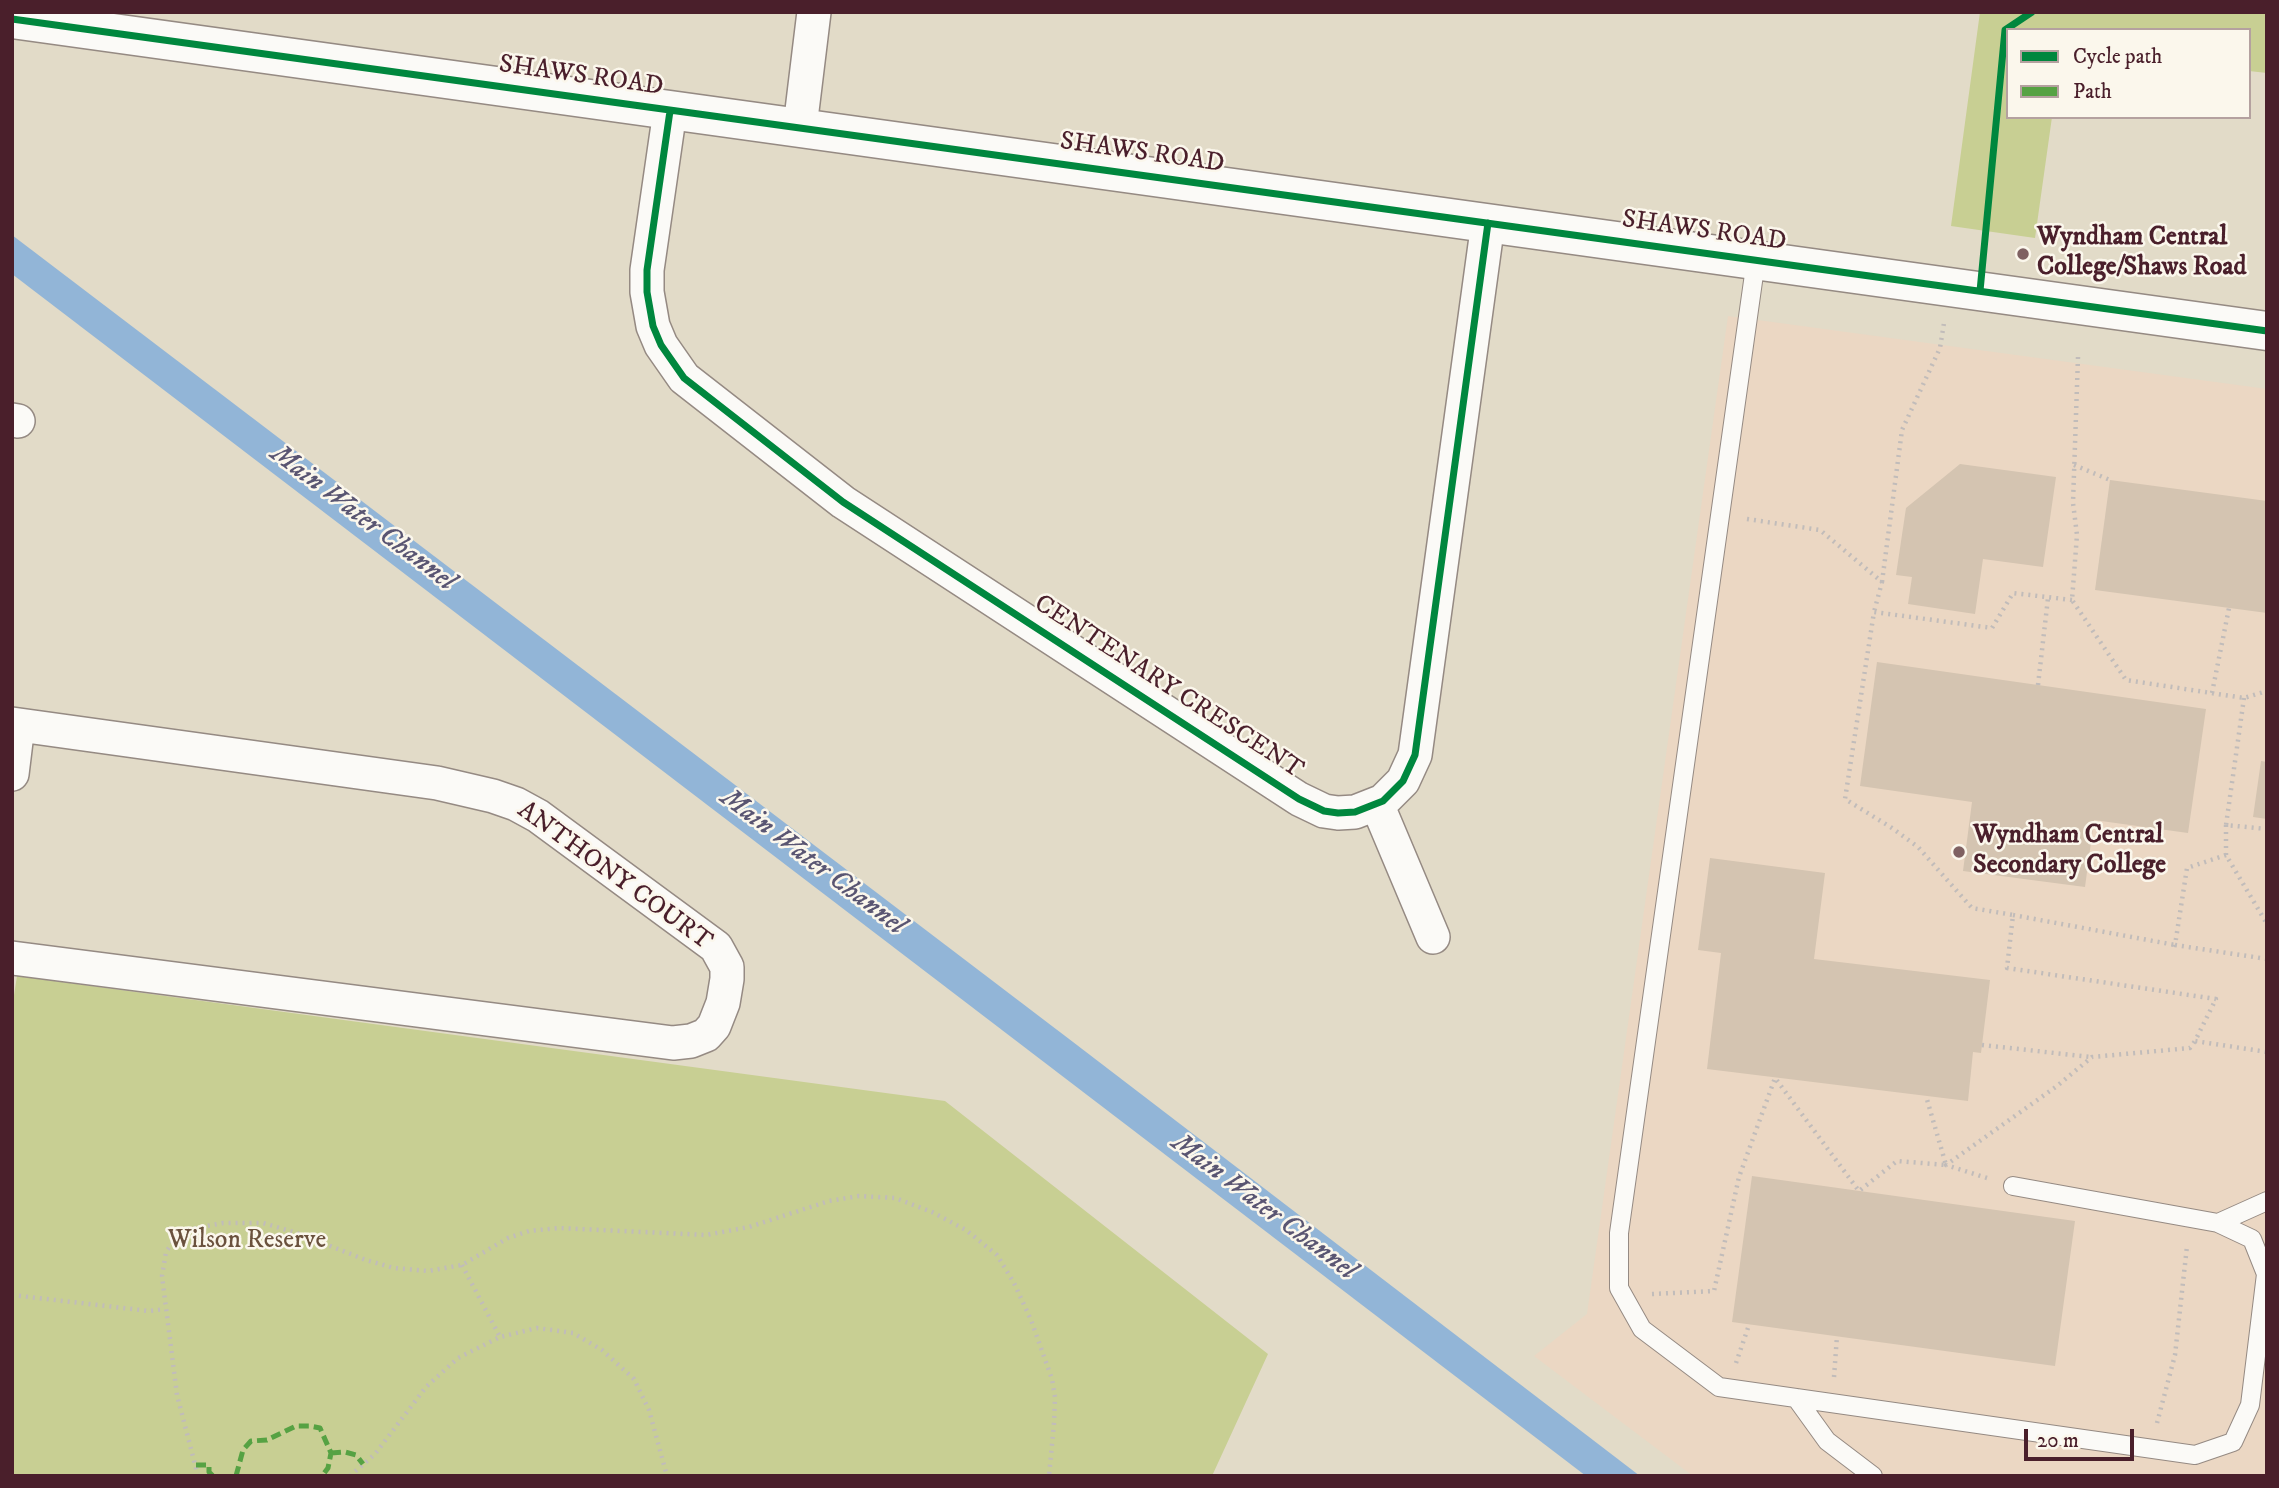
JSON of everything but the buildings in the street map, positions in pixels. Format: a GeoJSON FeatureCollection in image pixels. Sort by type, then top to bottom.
{"type":"FeatureCollection","features":[{"type":"Feature","properties":{"kind":"street"},"geometry":{"type":"LineString","coordinates":[[800,127],[814,12]]}},
{"type":"Feature","properties":{"kind":"street","name":"SHAWS ROAD"},"geometry":{"type":"LineString","coordinates":[[12,19],[2267,331]]}},
{"type":"Feature","properties":{"kind":"street","name":"CENTENARY CRESCENT"},"geometry":{"type":"LineString","coordinates":[[670,111],[647,270],[647,292],[649,310],[661,345],[684,377],[843,502],[1299,799],[1324,811],[1338,813],[1355,812],[1377,804],[1403,781],[1415,755],[1488,223]]}},
{"type":"Feature","properties":{"kind":"street"},"geometry":{"type":"LineString","coordinates":[[12,774],[15,725]]}},
{"type":"Feature","properties":{"kind":"street","name":"ANTHONY COURT"},"geometry":{"type":"LineString","coordinates":[[12,958],[673,1043],[691,1041],[706,1035],[714,1026],[723,1003],[727,979],[727,967],[716,947],[538,817],[516,804],[437,783],[15,725]]}},
{"type":"Feature","properties":{"kind":"street"},"geometry":{"type":"LineString","coordinates":[[1377,804],[1433,937]]}},
{"type":"Feature","properties":{"kind":"lane"},"geometry":{"type":"LineString","coordinates":[[1755,260],[1619,1233],[1619,1287],[1642,1329],[1719,1387],[2195,1455],[2233,1442],[2250,1405],[2266,1274],[2252,1239],[2218,1223],[2013,1186]]}},
{"type":"Feature","properties":{"kind":"lane"},"geometry":{"type":"LineString","coordinates":[[2218,1223],[2267,1201]]}},
{"type":"Feature","properties":{"kind":"lane"},"geometry":{"type":"LineString","coordinates":[[1796,1398],[1827,1441],[1873,1476]]}},
{"type":"Feature","properties":{"kind":"path"},"geometry":{"type":"LineString","coordinates":[[1947,287],[1940,348],[1902,430],[1882,582],[1874,612],[1845,799],[1918,847],[1972,908],[2267,959]]}},
{"type":"Feature","properties":{"kind":"path"},"geometry":{"type":"LineString","coordinates":[[2078,357],[2073,503],[2077,535],[2072,600],[2126,680],[2244,698],[2267,691]]}},
{"type":"Feature","properties":{"kind":"path"},"geometry":{"type":"LineString","coordinates":[[2074,465],[2110,481]]}},
{"type":"Feature","properties":{"kind":"path"},"geometry":{"type":"LineString","coordinates":[[1742,519],[1820,530],[1882,582]]}},
{"type":"Feature","properties":{"kind":"path"},"geometry":{"type":"LineString","coordinates":[[1874,612],[1992,628],[2012,593],[2072,600]]}},
{"type":"Feature","properties":{"kind":"path"},"geometry":{"type":"LineString","coordinates":[[2038,685],[2048,598]]}},
{"type":"Feature","properties":{"kind":"path"},"geometry":{"type":"LineString","coordinates":[[2212,693],[2229,608]]}},
{"type":"Feature","properties":{"kind":"path"},"geometry":{"type":"LineString","coordinates":[[2244,698],[2226,824],[2226,855],[2267,924]]}},
{"type":"Feature","properties":{"kind":"path"},"geometry":{"type":"LineString","coordinates":[[2226,824],[2267,829]]}},
{"type":"Feature","properties":{"kind":"path"},"geometry":{"type":"LineString","coordinates":[[2175,945],[2188,868],[2226,855]]}},
{"type":"Feature","properties":{"kind":"path"},"geometry":{"type":"LineString","coordinates":[[1982,1045],[2092,1057],[2190,1048],[2216,999],[2007,968],[2013,915]]}},
{"type":"Feature","properties":{"kind":"path"},"geometry":{"type":"LineString","coordinates":[[2195,1041],[2267,1052]]}},
{"type":"Feature","properties":{"kind":"path"},"geometry":{"type":"LineString","coordinates":[[1946,1165],[2057,1086],[2092,1057]]}},
{"type":"Feature","properties":{"kind":"path"},"geometry":{"type":"LineString","coordinates":[[1655,1303],[1651,1294],[1714,1291],[1739,1177],[1774,1078],[1859,1191],[1897,1161],[1946,1165],[2013,1186]]}},
{"type":"Feature","properties":{"kind":"path"},"geometry":{"type":"LineString","coordinates":[[1926,1096],[1946,1165]]}},
{"type":"Feature","properties":{"kind":"path"},"geometry":{"type":"LineString","coordinates":[[198,1476],[177,1395],[164,1309],[162,1276],[166,1252],[177,1236],[196,1228],[223,1223],[263,1223],[298,1233],[366,1260],[394,1268],[428,1271],[462,1265],[508,1238],[529,1231],[559,1228],[706,1234],[749,1227],[829,1201],[859,1196],[895,1198],[932,1212],[966,1230],[997,1255],[1031,1320],[1052,1379],[1055,1397],[1049,1476]]}},
{"type":"Feature","properties":{"kind":"path"},"geometry":{"type":"LineString","coordinates":[[2151,1448],[2175,1355],[2188,1244],[2175,1242]]}},
{"type":"Feature","properties":{"kind":"path"},"geometry":{"type":"LineString","coordinates":[[462,1265],[500,1337]]}},
{"type":"Feature","properties":{"kind":"path"},"geometry":{"type":"LineString","coordinates":[[12,1295],[149,1311],[164,1309]]}},
{"type":"Feature","properties":{"kind":"path"},"geometry":{"type":"LineString","coordinates":[[1732,1376],[1749,1325]]}},
{"type":"Feature","properties":{"kind":"path"},"geometry":{"type":"LineString","coordinates":[[350,1476],[375,1454],[426,1387],[458,1358],[500,1337],[537,1328],[573,1333],[602,1350],[634,1379],[649,1410],[667,1476]]}},
{"type":"Feature","properties":{"kind":"path"},"geometry":{"type":"LineString","coordinates":[[1832,1403],[1837,1336]]}},
{"type":"Feature","properties":{"kind":"shaded area","name":"Wyndham Central Secondary College"},"geometry":{"type":"Polygon","coordinates":[[[1728,316],[2267,389],[2267,1476],[1693,1476],[1534,1356],[1587,1314],[1728,316]]]}},
{"type":"Feature","properties":{"kind":"green space"},"geometry":{"type":"Polygon","coordinates":[[[1980,12],[2267,12],[2267,73],[2251,71],[2251,28],[2006,28],[2006,119],[2052,119],[2035,238],[1951,226],[1980,12]]]}},
{"type":"Feature","properties":{"kind":"green space","name":"Wilson Reserve"},"geometry":{"type":"Polygon","coordinates":[[[17,976],[945,1101],[1268,1354],[1212,1476],[12,1476],[12,1008],[17,976]]]}},
{"type":"Feature","properties":{"kind":"water","name":"Main Water Channel"},"geometry":{"type":"Polygon","coordinates":[[[12,235],[1640,1476],[1586,1476],[12,274],[12,235]]]}},
{"type":"Feature","properties":{"kind":"marked path"},"geometry":{"type":"LineString","coordinates":[[236,1476],[243,1450],[251,1441],[267,1440],[296,1426],[320,1428],[331,1453],[328,1468],[322,1476]]}},
{"type":"Feature","properties":{"kind":"marked path"},"geometry":{"type":"LineString","coordinates":[[331,1453],[345,1452],[356,1455],[363,1464]]}},
{"type":"Feature","properties":{"kind":"marked path"},"geometry":{"type":"LineString","coordinates":[[196,1465],[209,1465],[209,1472],[213,1476]]}},
{"type":"Feature","properties":{"kind":"cycle path"},"geometry":{"type":"LineString","coordinates":[[2008,28],[2032,12]]}},
{"type":"Feature","properties":{"kind":"cycle path"},"geometry":{"type":"LineString","coordinates":[[12,19],[2267,331]]}},
{"type":"Feature","properties":{"kind":"cycle path"},"geometry":{"type":"LineString","coordinates":[[1980,291],[2006,29]]}},
{"type":"Feature","properties":{"kind":"cycle path"},"geometry":{"type":"LineString","coordinates":[[670,111],[647,270],[647,292],[653,326],[661,345],[684,378],[843,502],[1299,799],[1324,811],[1338,813],[1355,812],[1383,801],[1403,781],[1415,755],[1488,223]]}},
{"type":"Feature","properties":{"kind":"place","name":"Wyndham Central College/Shaws Road"},"geometry":{"type":"Point","coordinates":[2023,254]}},
{"type":"Feature","properties":{"kind":"place","name":"Wyndham Central Secondary College"},"geometry":{"type":"Point","coordinates":[1959,852]}}]}
